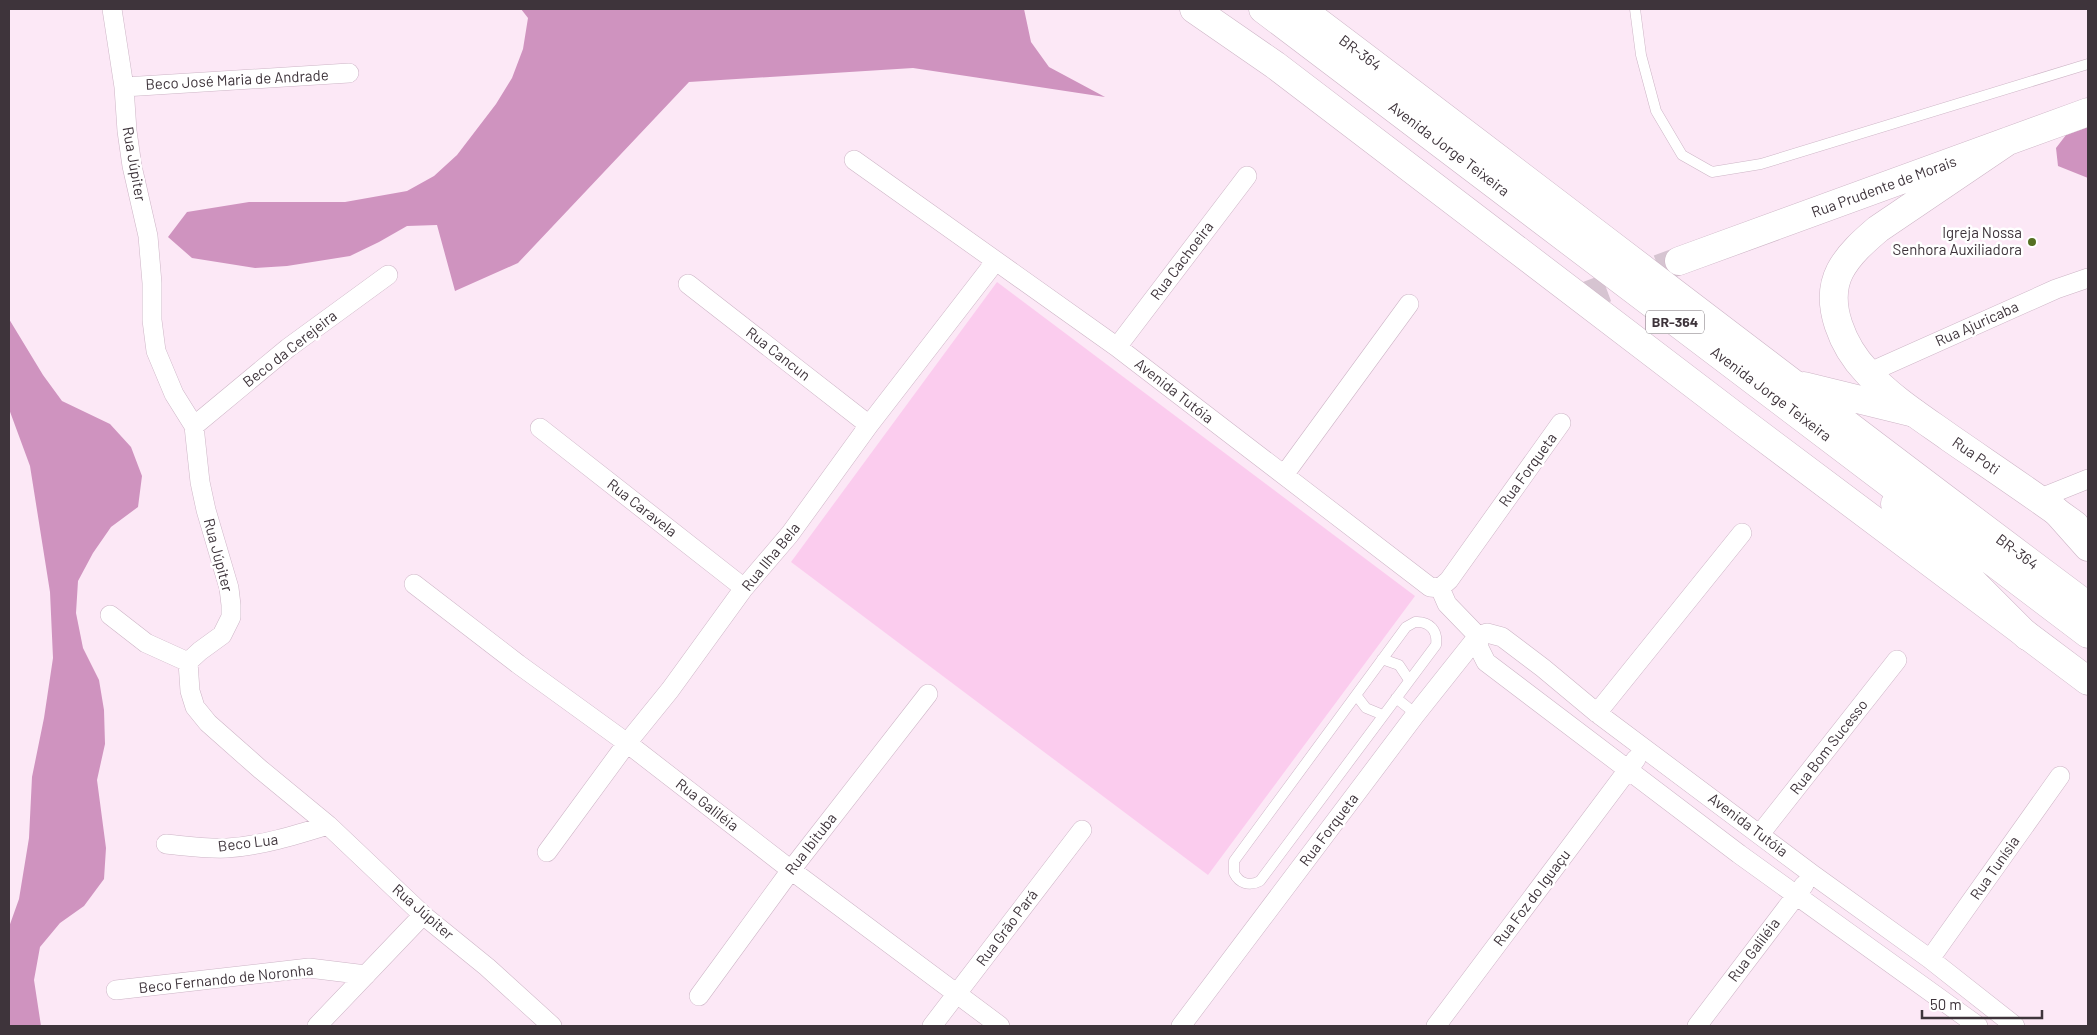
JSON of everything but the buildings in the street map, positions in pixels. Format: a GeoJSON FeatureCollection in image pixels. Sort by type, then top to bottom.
{"type":"FeatureCollection","features":[{"type":"Feature","properties":{"kind":"main road"},"geometry":{"type":"LineString","coordinates":[[1194,9],[1275,64],[1635,341],[2088,681]]}},
{"type":"Feature","properties":{"kind":"main road","name":"Avenida Jorge Teixeira"},"geometry":{"type":"LineString","coordinates":[[1263,9],[2088,634]]}},
{"type":"Feature","properties":{"kind":"main road","name":"BR-364"},"geometry":{"type":"LineString","coordinates":[[1301,9],[1794,383],[1872,445],[2088,606]]}},
{"type":"Feature","properties":{"kind":"main road","name":"Rua Prudente de Morais"},"geometry":{"type":"LineString","coordinates":[[1678,261],[2088,112]]}},
{"type":"Feature","properties":{"kind":"main road","name":"Rua Poti"},"geometry":{"type":"LineString","coordinates":[[2008,141],[1878,229],[1859,245],[1840,272],[1834,292],[1838,324],[1856,359],[1868,373],[1914,413],[2088,535]]}},
{"type":"Feature","properties":{"kind":"main road"},"geometry":{"type":"LineString","coordinates":[[1794,383],[1914,413]]}},
{"type":"Feature","properties":{"kind":"main road"},"geometry":{"type":"LineString","coordinates":[[1827,435],[2026,636]]}},
{"type":"Feature","properties":{"kind":"main road"},"geometry":{"type":"LineString","coordinates":[[2047,505],[2088,547]]}},
{"type":"Feature","properties":{"kind":"street","name":"Rua Júpiter"},"geometry":{"type":"LineString","coordinates":[[112,9],[124,87],[132,166],[148,236],[152,283],[152,320],[156,352],[174,394],[194,426],[200,482],[206,510],[229,588],[231,617],[222,635],[188,662],[190,691],[194,707],[208,723],[260,769],[328,825],[423,915],[487,967],[552,1026]]}},
{"type":"Feature","properties":{"kind":"street","name":"Beco José Maria de Andrade"},"geometry":{"type":"LineString","coordinates":[[124,87],[350,73]]}},
{"type":"Feature","properties":{"kind":"street","name":"Avenida Tutóia"},"geometry":{"type":"LineString","coordinates":[[854,160],[1117,347],[1430,587],[1440,588],[1447,604],[1478,636],[1478,648],[1486,662],[1796,894],[1978,1026]]}},
{"type":"Feature","properties":{"kind":"street","name":"Rua Cachoeira"},"geometry":{"type":"LineString","coordinates":[[1117,347],[1247,176]]}},
{"type":"Feature","properties":{"kind":"street","name":"Rua Ilha Bela"},"geometry":{"type":"LineString","coordinates":[[547,852],[627,742],[670,690],[744,588],[790,534],[869,425],[995,262]]}},
{"type":"Feature","properties":{"kind":"street","name":"Beco da Cerejeira"},"geometry":{"type":"LineString","coordinates":[[194,426],[288,348],[388,275]]}},
{"type":"Feature","properties":{"kind":"street","name":"Rua Ajuricaba"},"geometry":{"type":"LineString","coordinates":[[1868,373],[2056,289],[2088,278]]}},
{"type":"Feature","properties":{"kind":"street","name":"Rua Cancun"},"geometry":{"type":"LineString","coordinates":[[688,284],[869,425]]}},
{"type":"Feature","properties":{"kind":"street"},"geometry":{"type":"LineString","coordinates":[[1284,474],[1409,304]]}},
{"type":"Feature","properties":{"kind":"street","name":"Rua Forqueta"},"geometry":{"type":"LineString","coordinates":[[1440,588],[1449,580],[1561,423]]}},
{"type":"Feature","properties":{"kind":"street","name":"Rua Caravela"},"geometry":{"type":"LineString","coordinates":[[540,428],[744,588]]}},
{"type":"Feature","properties":{"kind":"street"},"geometry":{"type":"LineString","coordinates":[[2047,505],[2088,479]]}},
{"type":"Feature","properties":{"kind":"street"},"geometry":{"type":"LineString","coordinates":[[1597,713],[1742,533]]}},
{"type":"Feature","properties":{"kind":"street","name":"Rua Galiléia"},"geometry":{"type":"LineString","coordinates":[[414,584],[518,664],[627,742],[791,870],[1000,1026]]}},
{"type":"Feature","properties":{"kind":"street"},"geometry":{"type":"LineString","coordinates":[[110,616],[146,643],[188,662]]}},
{"type":"Feature","properties":{"kind":"street","name":"Avenida Tutóia"},"geometry":{"type":"LineString","coordinates":[[1478,636],[1487,633],[1502,637],[1597,713],[1930,960],[2015,1026]]}},
{"type":"Feature","properties":{"kind":"street","name":"Rua Forqueta"},"geometry":{"type":"LineString","coordinates":[[1181,1026],[1416,714],[1478,636]]}},
{"type":"Feature","properties":{"kind":"street","name":"Rua Bom Sucesso"},"geometry":{"type":"LineString","coordinates":[[1760,834],[1897,660]]}},
{"type":"Feature","properties":{"kind":"street","name":"Rua Ibituba"},"geometry":{"type":"LineString","coordinates":[[699,996],[791,870],[928,694]]}},
{"type":"Feature","properties":{"kind":"street","name":"Rua Foz do Iguaçu"},"geometry":{"type":"LineString","coordinates":[[1436,1026],[1644,748]]}},
{"type":"Feature","properties":{"kind":"street","name":"Rua Tunísia"},"geometry":{"type":"LineString","coordinates":[[1930,960],[2060,776]]}},
{"type":"Feature","properties":{"kind":"street","name":"Beco Lua"},"geometry":{"type":"LineString","coordinates":[[166,844],[228,848],[283,838],[328,825]]}},
{"type":"Feature","properties":{"kind":"street","name":"Rua Grão Pará"},"geometry":{"type":"LineString","coordinates":[[932,1026],[1082,830]]}},
{"type":"Feature","properties":{"kind":"street","name":"Rua Galiléia"},"geometry":{"type":"LineString","coordinates":[[1697,1026],[1812,874]]}},
{"type":"Feature","properties":{"kind":"street"},"geometry":{"type":"LineString","coordinates":[[317,1026],[423,915]]}},
{"type":"Feature","properties":{"kind":"street","name":"Beco Fernando de Noronha"},"geometry":{"type":"LineString","coordinates":[[116,990],[310,968],[366,975]]}},
{"type":"Feature","properties":{"kind":"lane"},"geometry":{"type":"LineString","coordinates":[[1635,9],[1641,55],[1656,111],[1682,155],[1712,172],[1761,164],[2088,64]]}},
{"type":"Feature","properties":{"kind":"lane"},"geometry":{"type":"LineString","coordinates":[[1420,622],[1429,625],[1436,634],[1436,645],[1410,680],[1260,880],[1250,884],[1241,882],[1234,873],[1234,861],[1382,659],[1410,624],[1420,622]]}},
{"type":"Feature","properties":{"kind":"lane"},"geometry":{"type":"LineString","coordinates":[[1382,659],[1399,665],[1410,680]]}},
{"type":"Feature","properties":{"kind":"lane"},"geometry":{"type":"LineString","coordinates":[[1356,695],[1366,708],[1383,715]]}},
{"type":"Feature","properties":{"kind":"lane"},"geometry":{"type":"LineString","coordinates":[[1396,698],[1416,714]]}},
{"type":"Feature","properties":{"kind":"shaded area"},"geometry":{"type":"Polygon","coordinates":[[[521,9],[1024,9],[1031,42],[1049,67],[1105,97],[913,68],[689,82],[518,263],[455,291],[437,225],[407,226],[350,256],[287,266],[255,268],[192,258],[168,237],[187,212],[249,202],[345,202],[407,191],[434,176],[457,155],[496,104],[512,78],[523,49],[528,18],[521,9]]]}},
{"type":"Feature","properties":{"kind":"shaded area"},"geometry":{"type":"Polygon","coordinates":[[[2088,127],[2088,178],[2058,166],[2056,148],[2066,135],[2088,127]]]}},
{"type":"Feature","properties":{"kind":"shaded area"},"geometry":{"type":"Polygon","coordinates":[[[997,282],[1415,596],[1208,875],[791,562],[997,282]]]}},
{"type":"Feature","properties":{"kind":"shaded area"},"geometry":{"type":"Polygon","coordinates":[[[9,319],[43,375],[62,401],[110,424],[131,447],[142,476],[138,507],[111,527],[93,553],[78,581],[76,613],[83,648],[99,680],[104,710],[105,744],[97,780],[106,848],[104,879],[84,906],[60,923],[40,947],[34,980],[41,1026],[9,1026],[9,927],[19,899],[29,838],[32,777],[44,718],[53,658],[50,592],[30,466],[9,409],[9,319]]]}},
{"type":"Feature","properties":{"kind":"tunnel"},"geometry":{"type":"LineString","coordinates":[[1580,298],[1679,261]]}},
{"type":"Feature","properties":{"kind":"place","name":"Igreja Nossa Senhora Auxiliadora"},"geometry":{"type":"Point","coordinates":[2032,242]}}]}
